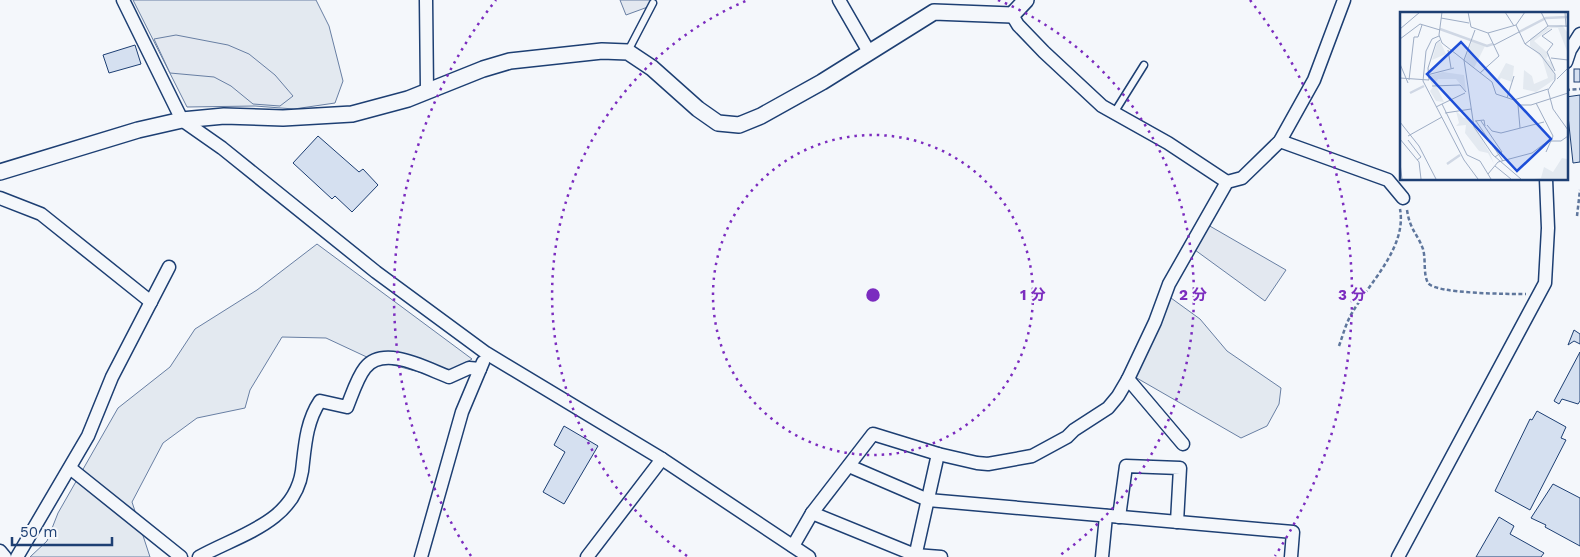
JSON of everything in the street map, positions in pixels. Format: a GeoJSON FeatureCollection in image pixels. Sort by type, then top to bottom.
{"type":"FeatureCollection","features":[{"type":"Feature","properties":{"kind":"street"},"geometry":{"type":"LineString","coordinates":[[123,0],[182,120],[222,148],[376,272],[486,353],[662,459],[809,557]]}},
{"type":"Feature","properties":{"kind":"street"},"geometry":{"type":"LineString","coordinates":[[426,0],[427,90]]}},
{"type":"Feature","properties":{"kind":"street"},"geometry":{"type":"LineString","coordinates":[[839,0],[869,52]]}},
{"type":"Feature","properties":{"kind":"street"},"geometry":{"type":"LineString","coordinates":[[1012,15],[1026,0]]}},
{"type":"Feature","properties":{"kind":"street"},"geometry":{"type":"LineString","coordinates":[[792,546],[812,513],[874,434],[938,454],[977,464],[988,464],[1032,456],[1067,437],[1074,430],[1108,408],[1128,379],[1169,284],[1227,182],[1242,178],[1280,141],[1314,80],[1344,0]]}},
{"type":"Feature","properties":{"kind":"street"},"geometry":{"type":"LineString","coordinates":[[0,172],[138,130],[182,120],[224,116],[283,118],[352,114],[376,109],[483,69],[510,62],[602,51],[628,52],[652,68],[698,109],[718,123],[739,125],[762,116],[869,52],[935,6],[1012,15]]}},
{"type":"Feature","properties":{"kind":"street"},"geometry":{"type":"LineString","coordinates":[[1012,15],[1018,25],[1044,52],[1113,114],[1168,144],[1227,182]]}},
{"type":"Feature","properties":{"kind":"street"},"geometry":{"type":"LineString","coordinates":[[1568,56],[1580,34]]}},
{"type":"Feature","properties":{"kind":"street"},"geometry":{"type":"LineString","coordinates":[[1280,141],[1388,180],[1402,198]]}},
{"type":"Feature","properties":{"kind":"street"},"geometry":{"type":"LineString","coordinates":[[1398,557],[1545,283],[1548,228],[1546,180]]}},
{"type":"Feature","properties":{"kind":"street"},"geometry":{"type":"LineString","coordinates":[[0,198],[41,214],[151,302]]}},
{"type":"Feature","properties":{"kind":"street"},"geometry":{"type":"LineString","coordinates":[[17,557],[88,436],[112,377],[169,267]]}},
{"type":"Feature","properties":{"kind":"street"},"geometry":{"type":"LineString","coordinates":[[421,557],[462,412],[486,353]]}},
{"type":"Feature","properties":{"kind":"street"},"geometry":{"type":"LineString","coordinates":[[199,557],[250,534],[290,502],[299,486],[306,432],[314,410],[320,401],[347,407],[365,368],[372,362],[394,356],[449,378],[469,368],[480,369]]}},
{"type":"Feature","properties":{"kind":"street"},"geometry":{"type":"LineString","coordinates":[[1128,379],[1183,444]]}},
{"type":"Feature","properties":{"kind":"street"},"geometry":{"type":"LineString","coordinates":[[915,556],[938,454]]}},
{"type":"Feature","properties":{"kind":"street"},"geometry":{"type":"LineString","coordinates":[[587,557],[662,459]]}},
{"type":"Feature","properties":{"kind":"street"},"geometry":{"type":"LineString","coordinates":[[849,466],[928,500],[1293,532],[1291,557]]}},
{"type":"Feature","properties":{"kind":"street"},"geometry":{"type":"LineString","coordinates":[[1102,557],[1126,466],[1180,468],[1177,522]]}},
{"type":"Feature","properties":{"kind":"street"},"geometry":{"type":"LineString","coordinates":[[70,468],[181,557]]}},
{"type":"Feature","properties":{"kind":"street"},"geometry":{"type":"LineString","coordinates":[[812,513],[915,556],[941,557]]}},
{"type":"Feature","properties":{"kind":"street"},"geometry":{"type":"LineString","coordinates":[[0,551],[5,557]]}},
{"type":"Feature","properties":{"kind":"lane"},"geometry":{"type":"LineString","coordinates":[[628,52],[653,3]]}},
{"type":"Feature","properties":{"kind":"lane"},"geometry":{"type":"LineString","coordinates":[[1113,114],[1144,65]]}},
{"type":"Feature","properties":{"kind":"path"},"geometry":{"type":"LineString","coordinates":[[1577,216],[1580,190]]}},
{"type":"Feature","properties":{"kind":"path"},"geometry":{"type":"LineString","coordinates":[[1402,198],[1406,206],[1412,231],[1422,246],[1426,259],[1427,282],[1431,286],[1457,291],[1538,294]]}},
{"type":"Feature","properties":{"kind":"path"},"geometry":{"type":"LineString","coordinates":[[1339,346],[1350,315],[1396,244],[1403,223],[1400,206],[1402,198]]}},
{"type":"Feature","properties":{"kind":"shaded area"},"geometry":{"type":"Polygon","coordinates":[[[133,0],[316,0],[329,26],[343,81],[335,103],[294,109],[255,106],[187,107],[133,0]]]}},
{"type":"Feature","properties":{"kind":"shaded area"},"geometry":{"type":"Polygon","coordinates":[[[620,0],[655,0],[656,4],[626,15],[620,0]]]}},
{"type":"Feature","properties":{"kind":"shaded area"},"geometry":{"type":"Polygon","coordinates":[[[176,35],[228,45],[249,54],[275,75],[293,96],[280,106],[253,104],[231,86],[214,77],[170,73],[154,39],[176,35]]]}},
{"type":"Feature","properties":{"kind":"shaded area"},"geometry":{"type":"Polygon","coordinates":[[[1208,225],[1286,270],[1265,301],[1195,250],[1208,225]]]}},
{"type":"Feature","properties":{"kind":"shaded area"},"geometry":{"type":"Polygon","coordinates":[[[317,244],[472,359],[441,378],[371,359],[326,338],[282,337],[250,390],[245,408],[197,418],[163,443],[132,502],[150,557],[30,557],[47,541],[58,513],[118,408],[170,367],[195,329],[257,290],[317,244]]]}},
{"type":"Feature","properties":{"kind":"shaded area"},"geometry":{"type":"Polygon","coordinates":[[[1171,298],[1200,319],[1227,351],[1281,388],[1279,404],[1267,426],[1241,438],[1135,377],[1171,298]]]}},
{"type":"Feature","properties":{"kind":"building"},"geometry":{"type":"Polygon","coordinates":[[[135,45],[141,64],[109,73],[103,55],[135,45]]]}},
{"type":"Feature","properties":{"kind":"building"},"geometry":{"type":"Polygon","coordinates":[[[1574,69],[1580,69],[1580,82],[1574,82],[1574,69]]]}},
{"type":"Feature","properties":{"kind":"building"},"geometry":{"type":"Polygon","coordinates":[[[1580,95],[1580,162],[1573,163],[1568,116],[1568,97],[1580,95]]]}},
{"type":"Feature","properties":{"kind":"building"},"geometry":{"type":"Polygon","coordinates":[[[318,136],[359,172],[363,169],[378,185],[352,212],[335,196],[332,199],[293,163],[318,136]]]}},
{"type":"Feature","properties":{"kind":"building"},"geometry":{"type":"Polygon","coordinates":[[[1574,330],[1580,334],[1580,344],[1574,341],[1568,345],[1574,330]]]}},
{"type":"Feature","properties":{"kind":"building"},"geometry":{"type":"Polygon","coordinates":[[[1580,352],[1580,401],[1578,404],[1562,399],[1559,404],[1554,401],[1580,352]]]}},
{"type":"Feature","properties":{"kind":"building"},"geometry":{"type":"Polygon","coordinates":[[[1537,411],[1566,427],[1561,438],[1566,440],[1530,510],[1495,491],[1530,419],[1532,420],[1537,411]]]}},
{"type":"Feature","properties":{"kind":"building"},"geometry":{"type":"Polygon","coordinates":[[[564,426],[598,446],[564,504],[543,492],[565,452],[554,445],[564,426]]]}},
{"type":"Feature","properties":{"kind":"building"},"geometry":{"type":"Polygon","coordinates":[[[1553,484],[1580,498],[1580,546],[1531,518],[1553,484]]]}},
{"type":"Feature","properties":{"kind":"building"},"geometry":{"type":"Polygon","coordinates":[[[1499,517],[1514,526],[1510,534],[1544,553],[1541,557],[1476,557],[1499,517]]]}}]}
